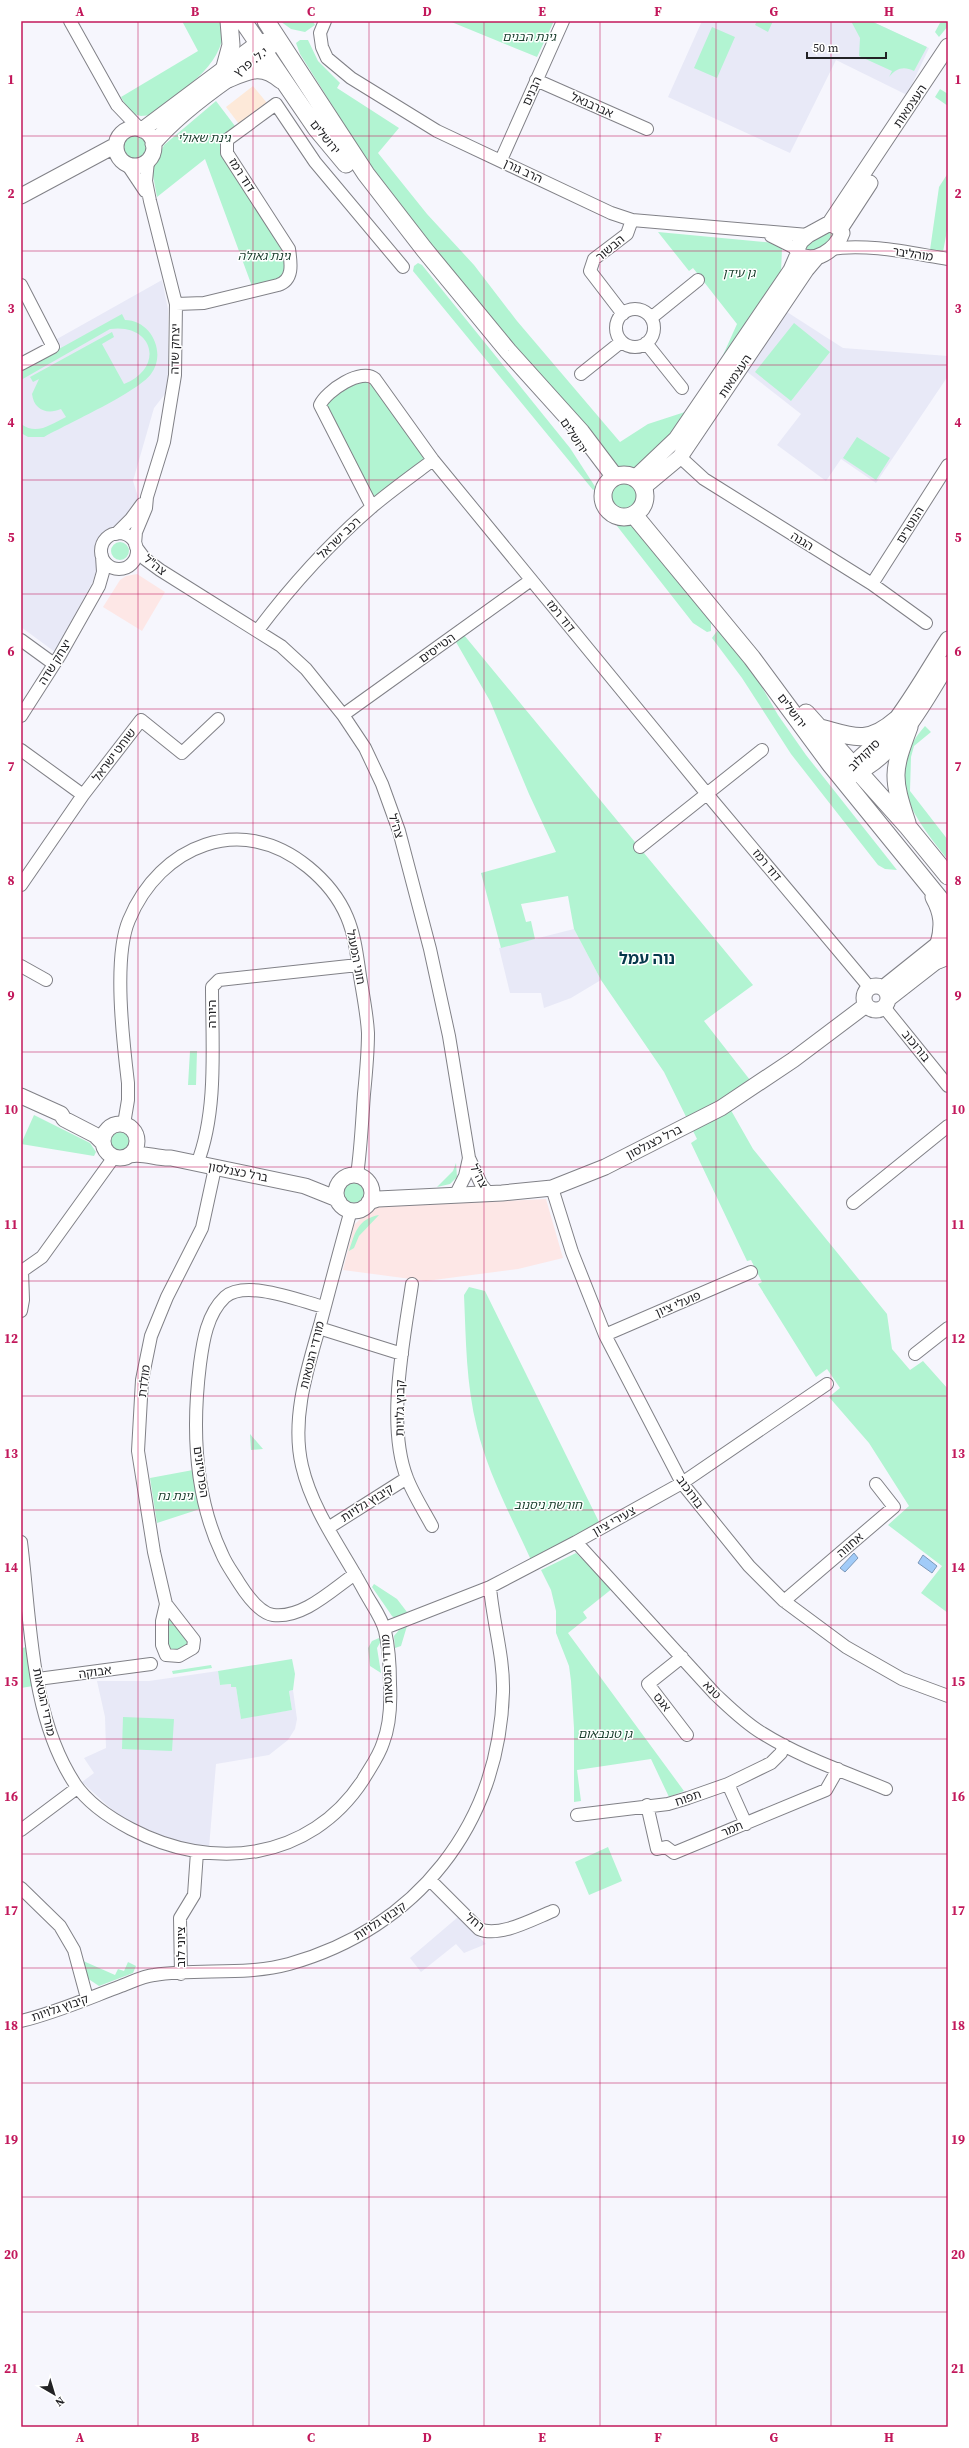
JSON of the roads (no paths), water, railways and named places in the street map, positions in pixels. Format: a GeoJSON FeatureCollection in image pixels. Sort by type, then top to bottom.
{"type":"FeatureCollection","features":[{"type":"Feature","properties":{"kind":"main road"},"geometry":{"type":"LineString","coordinates":[[229,21],[231,45],[226,73],[263,69],[269,70],[288,86]]}},
{"type":"Feature","properties":{"kind":"main road","name":"ירושלים"},"geometry":{"type":"LineString","coordinates":[[243,21],[316,128],[359,178],[420,243]]}},
{"type":"Feature","properties":{"kind":"main road","name":"ירושלים"},"geometry":{"type":"LineString","coordinates":[[266,21],[350,152],[420,243],[540,387],[581,432],[610,482]]}},
{"type":"Feature","properties":{"kind":"main road"},"geometry":{"type":"LineString","coordinates":[[621,475],[639,482],[645,500],[637,513],[617,516],[607,509],[603,498],[610,482],[621,475]]}},
{"type":"Feature","properties":{"kind":"main road","name":"ירושלים"},"geometry":{"type":"LineString","coordinates":[[637,513],[817,727],[908,827],[948,876]]}},
{"type":"Feature","properties":{"kind":"main road","name":"ירושלים"},"geometry":{"type":"LineString","coordinates":[[637,513],[752,658],[843,779],[948,908]]}},
{"type":"Feature","properties":{"kind":"main road"},"geometry":{"type":"LineString","coordinates":[[817,727],[866,737],[875,735],[903,723]]}},
{"type":"Feature","properties":{"kind":"main road"},"geometry":{"type":"LineString","coordinates":[[903,723],[894,777],[896,789],[908,827]]}},
{"type":"Feature","properties":{"kind":"main road"},"geometry":{"type":"LineString","coordinates":[[922,876],[942,914],[944,950]]}},
{"type":"Feature","properties":{"kind":"street"},"geometry":{"type":"LineString","coordinates":[[70,21],[117,105],[141,130],[149,135],[153,144],[152,155],[148,161],[138,165],[98,160],[71,167]]}},
{"type":"Feature","properties":{"kind":"street","name":"הרב גורן"},"geometry":{"type":"LineString","coordinates":[[325,21],[320,34],[322,47],[328,58],[351,78],[437,131],[611,213],[632,220],[764,233],[808,235]]}},
{"type":"Feature","properties":{"kind":"street","name":"הבנים"},"geometry":{"type":"LineString","coordinates":[[501,160],[563,21]]}},
{"type":"Feature","properties":{"kind":"street","name":"י.ל. פרץ"},"geometry":{"type":"LineString","coordinates":[[141,130],[277,38]]}},
{"type":"Feature","properties":{"kind":"street","name":"העצמאות"},"geometry":{"type":"LineString","coordinates":[[639,482],[680,457],[806,270],[836,243],[837,229],[948,46]]}},
{"type":"Feature","properties":{"kind":"street","name":"העצמאות"},"geometry":{"type":"LineString","coordinates":[[837,229],[948,64]]}},
{"type":"Feature","properties":{"kind":"street","name":"י.ל. פרץ"},"geometry":{"type":"LineString","coordinates":[[153,144],[226,73]]}},
{"type":"Feature","properties":{"kind":"street","name":"אברבנאל"},"geometry":{"type":"LineString","coordinates":[[536,80],[647,129]]}},
{"type":"Feature","properties":{"kind":"street","name":"דוד רמז"},"geometry":{"type":"LineString","coordinates":[[176,304],[204,304],[278,285],[287,278],[290,273],[289,249],[227,153],[227,140],[276,104],[315,162],[403,267]]}},
{"type":"Feature","properties":{"kind":"street"},"geometry":{"type":"LineString","coordinates":[[21,196],[71,167],[116,145],[123,133],[132,129],[141,130]]}},
{"type":"Feature","properties":{"kind":"street"},"geometry":{"type":"LineString","coordinates":[[116,145],[118,155],[126,163]]}},
{"type":"Feature","properties":{"kind":"street","name":"יצחק שדה"},"geometry":{"type":"LineString","coordinates":[[136,546],[136,532],[146,508],[147,497],[164,442],[172,408],[175,375],[176,304],[150,202],[146,181],[148,161]]}},
{"type":"Feature","properties":{"kind":"street","name":"יצחק שדה"},"geometry":{"type":"LineString","coordinates":[[126,163],[141,183],[150,202]]}},
{"type":"Feature","properties":{"kind":"street","name":"הבשור"},"geometry":{"type":"LineString","coordinates":[[623,314],[590,271],[594,260],[627,234],[632,220]]}},
{"type":"Feature","properties":{"kind":"street"},"geometry":{"type":"LineString","coordinates":[[808,235],[837,229]]}},
{"type":"Feature","properties":{"kind":"street","name":"מוהליבר"},"geometry":{"type":"LineString","coordinates":[[837,229],[857,243],[878,250]]}},
{"type":"Feature","properties":{"kind":"street","name":"הרב גורן"},"geometry":{"type":"LineString","coordinates":[[764,233],[797,251]]}},
{"type":"Feature","properties":{"kind":"street","name":"העצמאות"},"geometry":{"type":"LineString","coordinates":[[639,482],[676,439],[791,270],[801,241],[808,235]]}},
{"type":"Feature","properties":{"kind":"street","name":"מוהליבר"},"geometry":{"type":"LineString","coordinates":[[824,253],[841,247],[948,259]]}},
{"type":"Feature","properties":{"kind":"street"},"geometry":{"type":"LineString","coordinates":[[797,251],[807,259],[824,253]]}},
{"type":"Feature","properties":{"kind":"street"},"geometry":{"type":"LineString","coordinates":[[651,318],[698,280]]}},
{"type":"Feature","properties":{"kind":"street"},"geometry":{"type":"LineString","coordinates":[[21,285],[52,347],[21,364]]}},
{"type":"Feature","properties":{"kind":"street"},"geometry":{"type":"LineString","coordinates":[[635,309],[642,311],[651,318],[654,332],[646,343],[636,347],[630,347],[621,342],[616,329],[616,323],[623,314],[635,309]]}},
{"type":"Feature","properties":{"kind":"street"},"geometry":{"type":"LineString","coordinates":[[581,374],[621,342]]}},
{"type":"Feature","properties":{"kind":"street"},"geometry":{"type":"LineString","coordinates":[[646,343],[682,388]]}},
{"type":"Feature","properties":{"kind":"street","name":"דוד רמז"},"geometry":{"type":"LineString","coordinates":[[372,506],[322,412],[320,405],[323,399],[358,375],[372,376],[433,460],[531,580],[707,794],[881,995]]}},
{"type":"Feature","properties":{"kind":"street","name":"הגנה"},"geometry":{"type":"LineString","coordinates":[[680,457],[704,480],[872,584],[926,623]]}},
{"type":"Feature","properties":{"kind":"street","name":"רכב ישראל"},"geometry":{"type":"LineString","coordinates":[[258,630],[310,567],[372,506],[433,460]]}},
{"type":"Feature","properties":{"kind":"street","name":"הנוטרים"},"geometry":{"type":"LineString","coordinates":[[872,584],[948,466]]}},
{"type":"Feature","properties":{"kind":"street","name":"יצחק שדה"},"geometry":{"type":"LineString","coordinates":[[116,534],[131,519],[147,497]]}},
{"type":"Feature","properties":{"kind":"street"},"geometry":{"type":"LineString","coordinates":[[116,534],[128,535],[136,546],[134,561],[125,567],[109,565],[102,556],[102,550],[106,540],[116,534]]}},
{"type":"Feature","properties":{"kind":"street","name":"צה\"ל"},"geometry":{"type":"LineString","coordinates":[[136,546],[149,562],[176,581],[258,630],[281,646],[306,669],[343,716],[365,748],[382,784],[399,830],[430,949],[450,1040],[469,1158],[481,1184],[489,1194]]}},
{"type":"Feature","properties":{"kind":"street","name":"יצחק שדה"},"geometry":{"type":"LineString","coordinates":[[21,716],[88,608],[102,578],[102,556]]}},
{"type":"Feature","properties":{"kind":"street","name":"יצחק שדה"},"geometry":{"type":"LineString","coordinates":[[88,608],[112,577],[125,567]]}},
{"type":"Feature","properties":{"kind":"street","name":"צה\"ל"},"geometry":{"type":"LineString","coordinates":[[125,567],[147,570],[176,581]]}},
{"type":"Feature","properties":{"kind":"street","name":"הטייסים"},"geometry":{"type":"LineString","coordinates":[[343,716],[531,580]]}},
{"type":"Feature","properties":{"kind":"street","name":"סוקולוב"},"geometry":{"type":"LineString","coordinates":[[843,779],[855,769],[898,741],[903,723],[948,639]]}},
{"type":"Feature","properties":{"kind":"street"},"geometry":{"type":"LineString","coordinates":[[21,640],[54,664]]}},
{"type":"Feature","properties":{"kind":"street","name":"סוקולוב"},"geometry":{"type":"LineString","coordinates":[[903,723],[948,664]]}},
{"type":"Feature","properties":{"kind":"street","name":"שוחט ישראל"},"geometry":{"type":"LineString","coordinates":[[21,884],[83,795],[141,720],[182,753],[218,719]]}},
{"type":"Feature","properties":{"kind":"street"},"geometry":{"type":"LineString","coordinates":[[21,750],[83,795]]}},
{"type":"Feature","properties":{"kind":"street"},"geometry":{"type":"LineString","coordinates":[[640,847],[762,750]]}},
{"type":"Feature","properties":{"kind":"street","name":"חוני המעגל"},"geometry":{"type":"LineString","coordinates":[[117,1126],[128,1094],[120,958],[128,922],[139,897],[161,870],[180,856],[201,845],[221,840],[244,838],[275,847],[298,858],[319,876],[347,916],[356,942],[368,1032],[358,1175]]}},
{"type":"Feature","properties":{"kind":"street"},"geometry":{"type":"LineString","coordinates":[[881,995],[944,950]]}},
{"type":"Feature","properties":{"kind":"street","name":"היורה"},"geometry":{"type":"LineString","coordinates":[[197,1164],[208,1130],[212,1068],[212,987],[219,980],[358,965]]}},
{"type":"Feature","properties":{"kind":"street"},"geometry":{"type":"LineString","coordinates":[[21,966],[46,980]]}},
{"type":"Feature","properties":{"kind":"street","name":"ברל כצנלסון"},"geometry":{"type":"LineString","coordinates":[[114,1157],[119,1158],[141,1154],[164,1159],[171,1158],[305,1186],[335,1198],[345,1206],[361,1209],[369,1202],[411,1197],[456,1194],[489,1194],[552,1188],[605,1166],[721,1108],[793,1060],[866,1005],[865,994],[881,995]]}},
{"type":"Feature","properties":{"kind":"street","name":"בורוכוב"},"geometry":{"type":"LineString","coordinates":[[881,995],[948,1086]]}},
{"type":"Feature","properties":{"kind":"street"},"geometry":{"type":"LineString","coordinates":[[21,1096],[61,1114],[68,1114],[100,1126],[117,1126]]}},
{"type":"Feature","properties":{"kind":"street"},"geometry":{"type":"LineString","coordinates":[[61,1114],[64,1119],[95,1135],[103,1143]]}},
{"type":"Feature","properties":{"kind":"street"},"geometry":{"type":"LineString","coordinates":[[21,1311],[23,1300],[22,1271],[42,1257],[114,1157],[105,1150],[103,1143],[104,1134],[117,1126]]}},
{"type":"Feature","properties":{"kind":"street","name":"ברל כצנלסון"},"geometry":{"type":"LineString","coordinates":[[117,1126],[134,1130],[136,1136],[145,1144],[168,1154],[171,1158]]}},
{"type":"Feature","properties":{"kind":"street"},"geometry":{"type":"LineString","coordinates":[[853,1203],[948,1126]]}},
{"type":"Feature","properties":{"kind":"street"},"geometry":{"type":"LineString","coordinates":[[130,1156],[136,1147],[136,1136]]}},
{"type":"Feature","properties":{"kind":"street","name":"צה\"ל"},"geometry":{"type":"LineString","coordinates":[[456,1194],[465,1176],[469,1158]]}},
{"type":"Feature","properties":{"kind":"street","name":"מולדת"},"geometry":{"type":"LineString","coordinates":[[166,1604],[154,1552],[138,1451],[142,1380],[152,1336],[162,1310],[202,1228],[215,1168]]}},
{"type":"Feature","properties":{"kind":"street","name":"ברל כצנלסון"},"geometry":{"type":"LineString","coordinates":[[305,1186],[310,1183],[331,1184],[349,1176],[358,1175],[365,1179],[370,1186],[380,1192],[398,1193],[411,1197]]}},
{"type":"Feature","properties":{"kind":"street"},"geometry":{"type":"LineString","coordinates":[[341,1180],[337,1189],[345,1206]]}},
{"type":"Feature","properties":{"kind":"street"},"geometry":{"type":"LineString","coordinates":[[369,1202],[370,1186]]}},
{"type":"Feature","properties":{"kind":"street","name":"בורוכוב"},"geometry":{"type":"LineString","coordinates":[[552,1188],[572,1252],[605,1335],[641,1408],[682,1483],[749,1566],[784,1601],[846,1647],[902,1679],[948,1696]]}},
{"type":"Feature","properties":{"kind":"street","name":"מורדי הגטאות"},"geometry":{"type":"LineString","coordinates":[[21,1542],[38,1679],[50,1736],[77,1788],[101,1809],[122,1824],[167,1846],[198,1852],[228,1854],[258,1852],[291,1841],[312,1830],[336,1813],[356,1790],[380,1749],[388,1724],[390,1682],[385,1628],[328,1528],[309,1486],[302,1466],[299,1446],[300,1406],[310,1354],[319,1328],[324,1307],[345,1206]]}},
{"type":"Feature","properties":{"kind":"street","name":"פועלי ציון"},"geometry":{"type":"LineString","coordinates":[[605,1335],[752,1272]]}},
{"type":"Feature","properties":{"kind":"street","name":"קבוץ גלויות"},"geometry":{"type":"LineString","coordinates":[[412,1284],[402,1354],[397,1422],[400,1455],[407,1478],[432,1526]]}},
{"type":"Feature","properties":{"kind":"street","name":"הפרטיזנים"},"geometry":{"type":"LineString","coordinates":[[324,1307],[256,1290],[239,1291],[226,1297],[220,1303],[208,1322],[201,1354],[196,1417],[196,1461],[207,1510],[222,1555],[244,1591],[263,1611],[273,1615],[291,1614],[306,1608],[355,1574]]}},
{"type":"Feature","properties":{"kind":"street"},"geometry":{"type":"LineString","coordinates":[[319,1328],[402,1354]]}},
{"type":"Feature","properties":{"kind":"street"},"geometry":{"type":"LineString","coordinates":[[916,1354],[948,1328]]}},
{"type":"Feature","properties":{"kind":"street","name":"צעירי ציון"},"geometry":{"type":"LineString","coordinates":[[385,1628],[490,1587],[576,1542],[682,1483],[827,1384]]}},
{"type":"Feature","properties":{"kind":"street","name":"קיבוץ גלויות"},"geometry":{"type":"LineString","coordinates":[[328,1528],[407,1478]]}},
{"type":"Feature","properties":{"kind":"street","name":"אחווה"},"geometry":{"type":"LineString","coordinates":[[784,1601],[894,1507],[876,1484]]}},
{"type":"Feature","properties":{"kind":"street","name":"טנא"},"geometry":{"type":"LineString","coordinates":[[576,1542],[735,1713],[761,1732],[784,1745],[886,1789]]}},
{"type":"Feature","properties":{"kind":"street","name":"קיבוץ גלויות"},"geometry":{"type":"LineString","coordinates":[[21,2020],[153,1975],[239,1971],[288,1964],[332,1950],[375,1927],[411,1900],[430,1880],[465,1836],[485,1788],[498,1742],[503,1692],[500,1642],[490,1587]]}},
{"type":"Feature","properties":{"kind":"street","name":"אגס"},"geometry":{"type":"LineString","coordinates":[[682,1657],[648,1684],[687,1735]]}},
{"type":"Feature","properties":{"kind":"street","name":"אבוקה"},"geometry":{"type":"LineString","coordinates":[[38,1679],[151,1664]]}},
{"type":"Feature","properties":{"kind":"street","name":"תפוח"},"geometry":{"type":"LineString","coordinates":[[578,1815],[647,1805],[668,1804],[728,1784],[771,1763],[781,1753],[784,1745]]}},
{"type":"Feature","properties":{"kind":"street","name":"תמר"},"geometry":{"type":"LineString","coordinates":[[647,1805],[657,1849],[671,1850],[746,1824],[826,1790],[838,1769]]}},
{"type":"Feature","properties":{"kind":"street"},"geometry":{"type":"LineString","coordinates":[[728,1784],[746,1824]]}},
{"type":"Feature","properties":{"kind":"street"},"geometry":{"type":"LineString","coordinates":[[21,1830],[77,1788]]}},
{"type":"Feature","properties":{"kind":"street","name":"ציוני לוב"},"geometry":{"type":"LineString","coordinates":[[180,1974],[180,1918],[194,1895],[198,1852]]}},
{"type":"Feature","properties":{"kind":"street","name":"רחל"},"geometry":{"type":"LineString","coordinates":[[430,1880],[479,1929],[485,1932],[498,1932],[553,1911]]}},
{"type":"Feature","properties":{"kind":"street"},"geometry":{"type":"LineString","coordinates":[[21,1888],[60,1926],[74,1950],[87,1998]]}},
{"type":"Feature","properties":{"kind":"water"},"geometry":{"type":"Polygon","coordinates":[[[854,1553],[858,1558],[845,1572],[840,1568],[854,1553]]]}},
{"type":"Feature","properties":{"kind":"water"},"geometry":{"type":"Polygon","coordinates":[[[923,1555],[937,1566],[932,1573],[918,1563],[923,1555]]]}},
{"type":"Feature","properties":{"kind":"district","name":"נוה עמל"},"geometry":{"type":"Point","coordinates":[647,958]}},
{"type":"Feature","properties":{"kind":"park label","name":"גינת הבנים"},"geometry":{"type":"Point","coordinates":[529,37]}},
{"type":"Feature","properties":{"kind":"park label","name":"גינת שאולי"},"geometry":{"type":"Point","coordinates":[204,138]}},
{"type":"Feature","properties":{"kind":"park label","name":"גינת גאולה"},"geometry":{"type":"Point","coordinates":[264,256]}},
{"type":"Feature","properties":{"kind":"park label","name":"גן עידן"},"geometry":{"type":"Point","coordinates":[739,273]}},
{"type":"Feature","properties":{"kind":"park label","name":"גינת נח"},"geometry":{"type":"Point","coordinates":[175,1496]}},
{"type":"Feature","properties":{"kind":"park label","name":"חורשת ניסנוב"},"geometry":{"type":"Point","coordinates":[548,1505]}},
{"type":"Feature","properties":{"kind":"park label","name":"גן טננבאום"},"geometry":{"type":"Point","coordinates":[605,1734]}}]}
